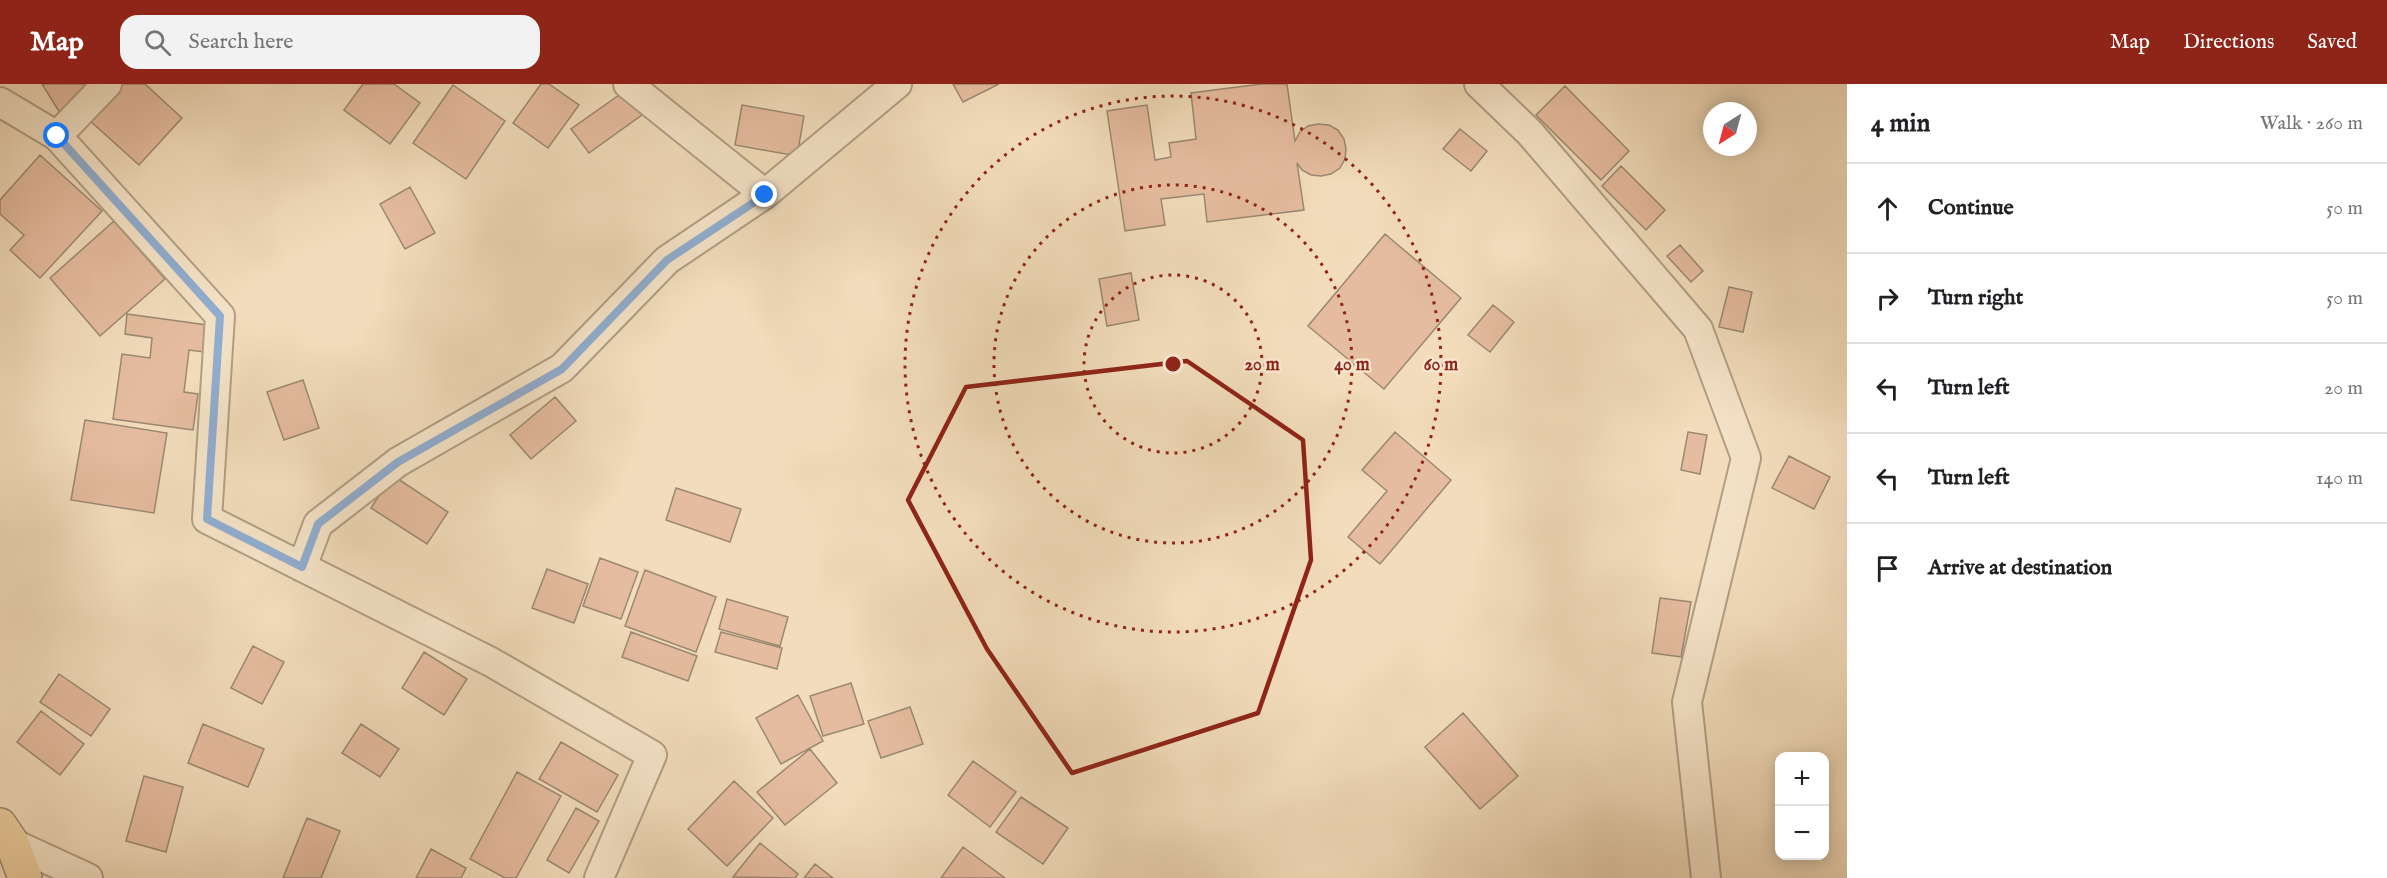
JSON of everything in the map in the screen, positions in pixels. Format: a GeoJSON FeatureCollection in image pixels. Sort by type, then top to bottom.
{"type":"FeatureCollection","features":[{"type":"Feature","properties":{"kind":"highway"},"geometry":{"type":"LineString","coordinates":[[6,834],[25,878]]}},
{"type":"Feature","properties":{"kind":"street"},"geometry":{"type":"LineString","coordinates":[[57,136],[107,84]]}},
{"type":"Feature","properties":{"kind":"street"},"geometry":{"type":"LineString","coordinates":[[628,84],[765,195]]}},
{"type":"Feature","properties":{"kind":"street"},"geometry":{"type":"LineString","coordinates":[[302,567],[318,524],[398,462],[562,369],[667,260],[765,195],[897,84]]}},
{"type":"Feature","properties":{"kind":"street"},"geometry":{"type":"LineString","coordinates":[[1479,84],[1530,134],[1698,329],[1746,459],[1687,702],[1706,878]]}},
{"type":"Feature","properties":{"kind":"street"},"geometry":{"type":"LineString","coordinates":[[0,102],[57,136],[220,316],[207,519],[490,663],[652,755],[599,878]]}},
{"type":"Feature","properties":{"kind":"street"},"geometry":{"type":"LineString","coordinates":[[6,834],[88,878]]}},
{"type":"Feature","properties":{"kind":"highlighted area"},"geometry":{"type":"Polygon","coordinates":[[[1187,361],[1303,440],[1311,560],[1258,713],[1072,773],[987,649],[908,500],[966,387],[1187,361]]]}},
{"type":"Feature","properties":{"kind":"building"},"geometry":{"type":"Polygon","coordinates":[[[42,84],[89,84],[60,113],[42,84]]]}},
{"type":"Feature","properties":{"kind":"building"},"geometry":{"type":"Polygon","coordinates":[[[120,84],[145,84],[182,118],[139,165],[88,119],[120,84]]]}},
{"type":"Feature","properties":{"kind":"building"},"geometry":{"type":"Polygon","coordinates":[[[363,84],[394,84],[420,103],[390,144],[344,110],[363,84]]]}},
{"type":"Feature","properties":{"kind":"building"},"geometry":{"type":"Polygon","coordinates":[[[541,84],[549,84],[579,105],[548,148],[513,123],[541,84]]]}},
{"type":"Feature","properties":{"kind":"building"},"geometry":{"type":"Polygon","coordinates":[[[953,84],[999,84],[963,102],[953,84]]]}},
{"type":"Feature","properties":{"kind":"building"},"geometry":{"type":"Polygon","coordinates":[[[1261,84],[1287,84],[1295,141],[1300,132],[1308,126],[1318,124],[1329,125],[1338,130],[1344,139],[1345,159],[1340,168],[1331,174],[1311,175],[1302,170],[1297,163],[1304,210],[1207,222],[1204,194],[1161,199],[1165,225],[1125,231],[1107,111],[1147,105],[1155,160],[1171,157],[1169,143],[1196,139],[1191,93],[1261,84]]]}},
{"type":"Feature","properties":{"kind":"building"},"geometry":{"type":"Polygon","coordinates":[[[453,85],[505,121],[466,179],[413,143],[453,85]]]}},
{"type":"Feature","properties":{"kind":"building"},"geometry":{"type":"Polygon","coordinates":[[[1565,86],[1629,151],[1601,180],[1536,115],[1565,86]]]}},
{"type":"Feature","properties":{"kind":"building"},"geometry":{"type":"Polygon","coordinates":[[[629,88],[646,112],[589,153],[571,129],[629,88]]]}},
{"type":"Feature","properties":{"kind":"building"},"geometry":{"type":"Polygon","coordinates":[[[742,105],[804,116],[797,156],[735,145],[742,105]]]}},
{"type":"Feature","properties":{"kind":"building"},"geometry":{"type":"Polygon","coordinates":[[[1460,129],[1487,151],[1471,171],[1443,149],[1460,129]]]}},
{"type":"Feature","properties":{"kind":"building"},"geometry":{"type":"Polygon","coordinates":[[[40,155],[102,211],[40,278],[10,250],[24,235],[0,214],[0,200],[40,155]]]}},
{"type":"Feature","properties":{"kind":"building"},"geometry":{"type":"Polygon","coordinates":[[[1621,166],[1665,210],[1646,230],[1602,186],[1621,166]]]}},
{"type":"Feature","properties":{"kind":"building"},"geometry":{"type":"Polygon","coordinates":[[[410,187],[435,233],[405,249],[380,204],[410,187]]]}},
{"type":"Feature","properties":{"kind":"building"},"geometry":{"type":"Polygon","coordinates":[[[114,221],[165,279],[100,336],[50,278],[114,221]]]}},
{"type":"Feature","properties":{"kind":"building"},"geometry":{"type":"Polygon","coordinates":[[[1385,234],[1461,298],[1384,389],[1308,326],[1385,234]]]}},
{"type":"Feature","properties":{"kind":"building"},"geometry":{"type":"Polygon","coordinates":[[[1680,245],[1703,271],[1691,282],[1667,256],[1680,245]]]}},
{"type":"Feature","properties":{"kind":"building"},"geometry":{"type":"Polygon","coordinates":[[[1131,273],[1139,320],[1107,326],[1099,279],[1131,273]]]}},
{"type":"Feature","properties":{"kind":"building"},"geometry":{"type":"Polygon","coordinates":[[[1729,287],[1752,292],[1743,332],[1719,327],[1729,287]]]}},
{"type":"Feature","properties":{"kind":"building"},"geometry":{"type":"Polygon","coordinates":[[[1493,305],[1514,322],[1490,352],[1468,335],[1493,305]]]}},
{"type":"Feature","properties":{"kind":"building"},"geometry":{"type":"Polygon","coordinates":[[[127,314],[207,325],[204,352],[189,350],[184,392],[198,394],[193,430],[113,419],[122,354],[150,358],[152,338],[125,334],[127,314]]]}},
{"type":"Feature","properties":{"kind":"building"},"geometry":{"type":"Polygon","coordinates":[[[303,380],[319,428],[284,440],[267,392],[303,380]]]}},
{"type":"Feature","properties":{"kind":"building"},"geometry":{"type":"Polygon","coordinates":[[[555,397],[576,421],[531,459],[510,435],[555,397]]]}},
{"type":"Feature","properties":{"kind":"building"},"geometry":{"type":"Polygon","coordinates":[[[85,420],[167,433],[154,513],[71,500],[85,420]]]}},
{"type":"Feature","properties":{"kind":"building"},"geometry":{"type":"Polygon","coordinates":[[[1395,432],[1451,480],[1380,564],[1348,537],[1387,491],[1362,470],[1395,432]]]}},
{"type":"Feature","properties":{"kind":"building"},"geometry":{"type":"Polygon","coordinates":[[[1688,432],[1707,435],[1700,474],[1681,470],[1688,432]]]}},
{"type":"Feature","properties":{"kind":"building"},"geometry":{"type":"Polygon","coordinates":[[[1789,456],[1830,477],[1814,509],[1772,488],[1789,456]]]}},
{"type":"Feature","properties":{"kind":"building"},"geometry":{"type":"Polygon","coordinates":[[[392,475],[448,512],[427,544],[371,508],[392,475]]]}},
{"type":"Feature","properties":{"kind":"building"},"geometry":{"type":"Polygon","coordinates":[[[676,488],[741,509],[730,542],[666,520],[676,488]]]}},
{"type":"Feature","properties":{"kind":"building"},"geometry":{"type":"Polygon","coordinates":[[[600,558],[638,572],[621,619],[583,606],[600,558]]]}},
{"type":"Feature","properties":{"kind":"building"},"geometry":{"type":"Polygon","coordinates":[[[547,569],[588,584],[574,623],[532,608],[547,569]]]}},
{"type":"Feature","properties":{"kind":"building"},"geometry":{"type":"Polygon","coordinates":[[[645,570],[716,597],[696,652],[625,626],[645,570]]]}},
{"type":"Feature","properties":{"kind":"building"},"geometry":{"type":"Polygon","coordinates":[[[1660,598],[1691,602],[1681,657],[1652,653],[1660,598]]]}},
{"type":"Feature","properties":{"kind":"building"},"geometry":{"type":"Polygon","coordinates":[[[727,599],[788,617],[780,646],[719,629],[727,599]]]}},
{"type":"Feature","properties":{"kind":"building"},"geometry":{"type":"Polygon","coordinates":[[[631,632],[697,656],[688,681],[622,657],[631,632]]]}},
{"type":"Feature","properties":{"kind":"building"},"geometry":{"type":"Polygon","coordinates":[[[721,632],[782,648],[777,669],[715,652],[721,632]]]}},
{"type":"Feature","properties":{"kind":"building"},"geometry":{"type":"Polygon","coordinates":[[[253,646],[284,662],[262,704],[231,688],[253,646]]]}},
{"type":"Feature","properties":{"kind":"building"},"geometry":{"type":"Polygon","coordinates":[[[424,652],[467,679],[444,715],[402,688],[424,652]]]}},
{"type":"Feature","properties":{"kind":"building"},"geometry":{"type":"Polygon","coordinates":[[[59,674],[110,709],[91,736],[40,702],[59,674]]]}},
{"type":"Feature","properties":{"kind":"building"},"geometry":{"type":"Polygon","coordinates":[[[851,683],[864,724],[823,736],[810,696],[851,683]]]}},
{"type":"Feature","properties":{"kind":"building"},"geometry":{"type":"Polygon","coordinates":[[[798,695],[823,741],[781,764],[756,718],[798,695]]]}},
{"type":"Feature","properties":{"kind":"building"},"geometry":{"type":"Polygon","coordinates":[[[910,707],[923,744],[881,758],[868,721],[910,707]]]}},
{"type":"Feature","properties":{"kind":"building"},"geometry":{"type":"Polygon","coordinates":[[[41,711],[84,744],[60,775],[17,742],[41,711]]]}},
{"type":"Feature","properties":{"kind":"building"},"geometry":{"type":"Polygon","coordinates":[[[1463,713],[1518,776],[1480,809],[1425,747],[1463,713]]]}},
{"type":"Feature","properties":{"kind":"building"},"geometry":{"type":"Polygon","coordinates":[[[203,724],[264,749],[248,787],[188,763],[203,724]]]}},
{"type":"Feature","properties":{"kind":"building"},"geometry":{"type":"Polygon","coordinates":[[[361,724],[399,749],[380,777],[342,753],[361,724]]]}},
{"type":"Feature","properties":{"kind":"building"},"geometry":{"type":"Polygon","coordinates":[[[561,742],[618,775],[597,812],[539,779],[561,742]]]}},
{"type":"Feature","properties":{"kind":"building"},"geometry":{"type":"Polygon","coordinates":[[[810,749],[837,783],[785,825],[757,792],[810,749]]]}},
{"type":"Feature","properties":{"kind":"building"},"geometry":{"type":"Polygon","coordinates":[[[973,761],[1016,792],[990,827],[948,795],[973,761]]]}},
{"type":"Feature","properties":{"kind":"building"},"geometry":{"type":"Polygon","coordinates":[[[517,772],[561,796],[516,878],[505,878],[470,859],[517,772]]]}},
{"type":"Feature","properties":{"kind":"building"},"geometry":{"type":"Polygon","coordinates":[[[144,776],[183,787],[166,852],[126,841],[144,776]]]}},
{"type":"Feature","properties":{"kind":"building"},"geometry":{"type":"Polygon","coordinates":[[[734,781],[773,818],[727,866],[688,829],[734,781]]]}},
{"type":"Feature","properties":{"kind":"building"},"geometry":{"type":"Polygon","coordinates":[[[1021,797],[1068,828],[1043,864],[996,832],[1021,797]]]}},
{"type":"Feature","properties":{"kind":"building"},"geometry":{"type":"Polygon","coordinates":[[[576,808],[599,821],[569,873],[547,860],[576,808]]]}},
{"type":"Feature","properties":{"kind":"building"},"geometry":{"type":"Polygon","coordinates":[[[307,818],[340,831],[321,878],[283,878],[307,818]]]}},
{"type":"Feature","properties":{"kind":"building"},"geometry":{"type":"Polygon","coordinates":[[[760,843],[798,874],[795,878],[733,877],[760,843]]]}},
{"type":"Feature","properties":{"kind":"building"},"geometry":{"type":"Polygon","coordinates":[[[963,847],[1005,878],[941,878],[963,847]]]}},
{"type":"Feature","properties":{"kind":"building"},"geometry":{"type":"Polygon","coordinates":[[[431,849],[466,868],[461,878],[416,878],[431,849]]]}},
{"type":"Feature","properties":{"kind":"building"},"geometry":{"type":"Polygon","coordinates":[[[815,864],[833,878],[804,878],[815,864]]]}},
{"type":"Feature","properties":{"kind":"route"},"geometry":{"type":"LineString","coordinates":[[57,136],[220,316],[207,519],[302,567],[318,524],[398,462],[562,369],[667,260],[765,195]]}}]}
